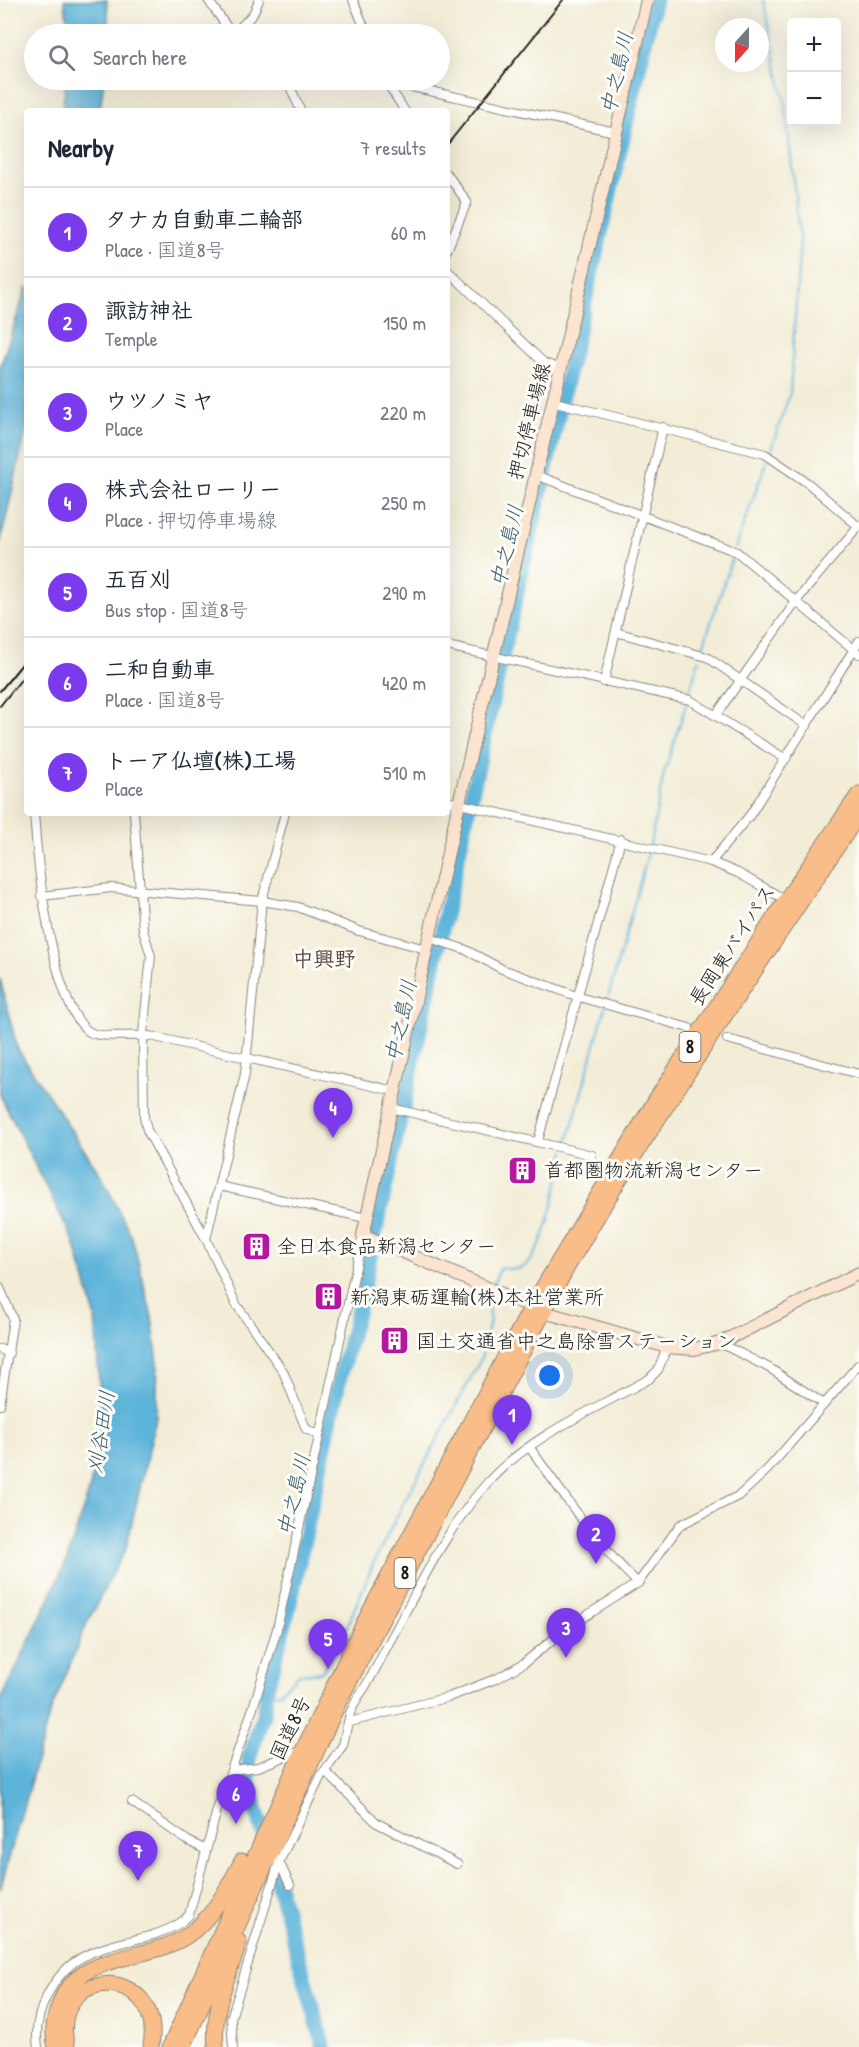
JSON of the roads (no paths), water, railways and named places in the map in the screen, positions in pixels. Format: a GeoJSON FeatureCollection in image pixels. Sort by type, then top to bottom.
{"type":"FeatureCollection","features":[{"type":"Feature","properties":{"kind":"highway","name":"長岡東バイパス"},"geometry":{"type":"LineString","coordinates":[[538,1309],[628,1143],[786,900],[859,794]]}},
{"type":"Feature","properties":{"kind":"highway","name":"長岡東バイパス"},"geometry":{"type":"LineString","coordinates":[[538,1309],[782,927],[859,814]]}},
{"type":"Feature","properties":{"kind":"highway","name":"国道8号"},"geometry":{"type":"LineString","coordinates":[[183,2047],[340,1699],[538,1309]]}},
{"type":"Feature","properties":{"kind":"highway","name":"国道8号"},"geometry":{"type":"LineString","coordinates":[[170,2047],[253,1849],[374,1603],[538,1309]]}},
{"type":"Feature","properties":{"kind":"highway"},"geometry":{"type":"LineString","coordinates":[[56,2047],[54,2031],[56,2015],[63,1996],[72,1984],[98,1965],[168,1946],[188,1936],[210,1914],[253,1849]]}},
{"type":"Feature","properties":{"kind":"highway"},"geometry":{"type":"LineString","coordinates":[[216,2047],[214,2018],[217,2004],[263,1868]]}},
{"type":"Feature","properties":{"kind":"highway"},"geometry":{"type":"LineString","coordinates":[[67,2047],[65,2022],[71,2004],[86,1988],[105,1982],[126,1988],[145,2004],[151,2022],[151,2047]]}},
{"type":"Feature","properties":{"kind":"main road","name":"押切停車場線"},"geometry":{"type":"LineString","coordinates":[[363,1235],[427,944],[462,804],[493,657],[555,402],[647,0]]}},
{"type":"Feature","properties":{"kind":"main road"},"geometry":{"type":"LineString","coordinates":[[363,1235],[538,1309],[668,1347],[694,1349],[720,1342],[859,1273]]}},
{"type":"Feature","properties":{"kind":"street"},"geometry":{"type":"LineString","coordinates":[[208,0],[226,24]]}},
{"type":"Feature","properties":{"kind":"street"},"geometry":{"type":"LineString","coordinates":[[243,24],[253,14],[259,0]]}},
{"type":"Feature","properties":{"kind":"street"},"geometry":{"type":"LineString","coordinates":[[353,0],[363,24]]}},
{"type":"Feature","properties":{"kind":"street"},"geometry":{"type":"LineString","coordinates":[[292,90],[300,108]]}},
{"type":"Feature","properties":{"kind":"street"},"geometry":{"type":"LineString","coordinates":[[390,90],[403,108]]}},
{"type":"Feature","properties":{"kind":"street"},"geometry":{"type":"LineString","coordinates":[[428,90],[615,132]]}},
{"type":"Feature","properties":{"kind":"street"},"geometry":{"type":"LineString","coordinates":[[450,178],[467,202],[450,243]]}},
{"type":"Feature","properties":{"kind":"street"},"geometry":{"type":"LineString","coordinates":[[450,273],[544,363],[562,369]]}},
{"type":"Feature","properties":{"kind":"street"},"geometry":{"type":"LineString","coordinates":[[555,402],[765,454],[809,484],[859,526],[797,600],[716,715]]}},
{"type":"Feature","properties":{"kind":"street"},"geometry":{"type":"LineString","coordinates":[[604,682],[663,427]]}},
{"type":"Feature","properties":{"kind":"street"},"geometry":{"type":"LineString","coordinates":[[536,475],[643,518],[737,552],[856,651]]}},
{"type":"Feature","properties":{"kind":"street"},"geometry":{"type":"LineString","coordinates":[[616,632],[708,657],[807,726]]}},
{"type":"Feature","properties":{"kind":"street"},"geometry":{"type":"LineString","coordinates":[[711,862],[750,814],[856,651],[859,641]]}},
{"type":"Feature","properties":{"kind":"street"},"geometry":{"type":"LineString","coordinates":[[450,647],[690,700],[786,759]]}},
{"type":"Feature","properties":{"kind":"street"},"geometry":{"type":"LineString","coordinates":[[462,804],[621,839],[711,862],[738,873],[786,900]]}},
{"type":"Feature","properties":{"kind":"street"},"geometry":{"type":"LineString","coordinates":[[34,816],[41,896],[65,993],[75,1015],[90,1032],[98,1035],[143,1034],[395,1091]]}},
{"type":"Feature","properties":{"kind":"street"},"geometry":{"type":"LineString","coordinates":[[134,816],[143,930],[151,956],[143,1034],[144,1117],[147,1130],[206,1239],[236,1304],[283,1371],[306,1429],[319,1435]]}},
{"type":"Feature","properties":{"kind":"street"},"geometry":{"type":"LineString","coordinates":[[206,1239],[245,1074],[262,901],[284,816]]}},
{"type":"Feature","properties":{"kind":"street"},"geometry":{"type":"LineString","coordinates":[[538,1141],[621,839]]}},
{"type":"Feature","properties":{"kind":"street"},"geometry":{"type":"LineString","coordinates":[[41,896],[111,888],[262,901],[298,907],[359,931],[464,949],[502,969],[579,997],[689,1028]]}},
{"type":"Feature","properties":{"kind":"street"},"geometry":{"type":"LineString","coordinates":[[727,1039],[859,1074]]}},
{"type":"Feature","properties":{"kind":"street"},"geometry":{"type":"LineString","coordinates":[[391,1108],[592,1155]]}},
{"type":"Feature","properties":{"kind":"street"},"geometry":{"type":"LineString","coordinates":[[219,1186],[366,1218]]}},
{"type":"Feature","properties":{"kind":"street"},"geometry":{"type":"LineString","coordinates":[[38,2047],[36,2027],[39,2016],[57,1977],[70,1964],[93,1951],[165,1931],[189,1915],[206,1850],[277,1629],[363,1235]]}},
{"type":"Feature","properties":{"kind":"street"},"geometry":{"type":"LineString","coordinates":[[0,1288],[13,1319],[0,1405]]}},
{"type":"Feature","properties":{"kind":"street"},"geometry":{"type":"LineString","coordinates":[[720,1342],[771,1369],[824,1404]]}},
{"type":"Feature","properties":{"kind":"street"},"geometry":{"type":"LineString","coordinates":[[233,2047],[231,2019],[279,1862],[321,1776],[343,1745],[350,1722],[350,1713],[358,1697],[474,1499],[490,1480],[530,1448],[571,1422],[649,1379],[658,1370],[668,1347]]}},
{"type":"Feature","properties":{"kind":"street"},"geometry":{"type":"LineString","coordinates":[[0,1349],[9,1353]]}},
{"type":"Feature","properties":{"kind":"street"},"geometry":{"type":"LineString","coordinates":[[350,1722],[449,1697],[498,1678],[524,1663],[567,1628],[638,1583],[680,1525],[741,1495],[768,1469],[859,1364]]}},
{"type":"Feature","properties":{"kind":"street"},"geometry":{"type":"LineString","coordinates":[[530,1448],[591,1533],[638,1583]]}},
{"type":"Feature","properties":{"kind":"street"},"geometry":{"type":"LineString","coordinates":[[388,1605],[405,1614]]}},
{"type":"Feature","properties":{"kind":"street"},"geometry":{"type":"LineString","coordinates":[[232,1770],[299,1757]]}},
{"type":"Feature","properties":{"kind":"street"},"geometry":{"type":"LineString","coordinates":[[326,1772],[377,1823],[457,1864]]}},
{"type":"Feature","properties":{"kind":"street"},"geometry":{"type":"LineString","coordinates":[[132,1802],[188,1841],[206,1850]]}},
{"type":"Feature","properties":{"kind":"street"},"geometry":{"type":"LineString","coordinates":[[279,1862],[290,1885]]}},
{"type":"Feature","properties":{"kind":"water"},"geometry":{"type":"Polygon","coordinates":[[[64,0],[107,0],[108,24],[68,24],[64,0]]]}},
{"type":"Feature","properties":{"kind":"water"},"geometry":{"type":"Polygon","coordinates":[[[65,90],[103,90],[100,108],[62,108],[65,90]]]}},
{"type":"Feature","properties":{"kind":"water"},"geometry":{"type":"Polygon","coordinates":[[[24,295],[24,440],[0,544],[0,368],[24,295]]]}},
{"type":"Feature","properties":{"kind":"water","name":"刈谷田川"},"geometry":{"type":"Polygon","coordinates":[[[0,978],[17,1048],[102,1177],[132,1237],[152,1317],[158,1363],[156,1419],[126,1548],[87,1623],[49,1716],[0,1890],[0,1703],[66,1562],[90,1488],[101,1419],[95,1316],[74,1242],[0,1095],[0,978]]]}},
{"type":"Feature","properties":{"kind":"waterway","name":"中之島川"},"geometry":{"type":"LineString","coordinates":[[324,2047],[249,1783],[249,1759],[264,1712],[266,1692],[289,1608],[340,1377],[362,1294],[500,666],[655,0]]}},
{"type":"Feature","properties":{"kind":"waterway"},"geometry":{"type":"LineString","coordinates":[[763,0],[785,103],[800,241],[790,393],[769,455]]}},
{"type":"Feature","properties":{"kind":"waterway"},"geometry":{"type":"LineString","coordinates":[[735,548],[767,460]]}},
{"type":"Feature","properties":{"kind":"waterway"},"geometry":{"type":"LineString","coordinates":[[701,653],[734,553]]}},
{"type":"Feature","properties":{"kind":"waterway"},"geometry":{"type":"LineString","coordinates":[[688,697],[699,659]]}},
{"type":"Feature","properties":{"kind":"waterway"},"geometry":{"type":"LineString","coordinates":[[650,845],[664,773],[687,702]]}},
{"type":"Feature","properties":{"kind":"waterway"},"geometry":{"type":"LineString","coordinates":[[567,1145],[649,850]]}},
{"type":"Feature","properties":{"kind":"waterway"},"geometry":{"type":"LineString","coordinates":[[493,1286],[500,1268],[523,1267],[532,1259],[539,1246],[551,1213],[565,1151]]}},
{"type":"Feature","properties":{"kind":"waterway"},"geometry":{"type":"LineString","coordinates":[[266,1692],[278,1694],[299,1674],[322,1672],[342,1639],[374,1562],[481,1359],[490,1321],[487,1301],[489,1294]]}},
{"type":"Feature","properties":{"kind":"railway"},"geometry":{"type":"LineString","coordinates":[[450,141],[563,0]]}},
{"type":"Feature","properties":{"kind":"railway"},"geometry":{"type":"LineString","coordinates":[[0,691],[24,662]]}},
{"type":"Feature","properties":{"kind":"railway"},"geometry":{"type":"LineString","coordinates":[[0,706],[24,676]]}},
{"type":"Feature","properties":{"kind":"place","name":"株式会社ローリー"},"geometry":{"type":"Point","coordinates":[333,1138]}},
{"type":"Feature","properties":{"kind":"place","name":"首都圏物流新潟センター"},"geometry":{"type":"Point","coordinates":[523,1170]}},
{"type":"Feature","properties":{"kind":"place","name":"全日本食品新潟センター"},"geometry":{"type":"Point","coordinates":[256,1246]}},
{"type":"Feature","properties":{"kind":"place","name":"新潟東砺運輸(株)本社営業所"},"geometry":{"type":"Point","coordinates":[329,1297]}},
{"type":"Feature","properties":{"kind":"place","name":"国土交通省中之島除雪ステーション"},"geometry":{"type":"Point","coordinates":[395,1341]}},
{"type":"Feature","properties":{"kind":"place","name":"タナカ自動車二輪部"},"geometry":{"type":"Point","coordinates":[512,1445]}},
{"type":"Feature","properties":{"kind":"place","name":"諏訪神社"},"geometry":{"type":"Point","coordinates":[596,1564]}},
{"type":"Feature","properties":{"kind":"place","name":"ウツノミヤ"},"geometry":{"type":"Point","coordinates":[566,1658]}},
{"type":"Feature","properties":{"kind":"place","name":"五百刈"},"geometry":{"type":"Point","coordinates":[328,1669]}},
{"type":"Feature","properties":{"kind":"place","name":"二和自動車"},"geometry":{"type":"Point","coordinates":[236,1824]}},
{"type":"Feature","properties":{"kind":"place","name":"トーア仏壇(株)工場"},"geometry":{"type":"Point","coordinates":[138,1881]}},
{"type":"Feature","properties":{"kind":"district","name":"中興野"},"geometry":{"type":"Point","coordinates":[324,959]}}]}
